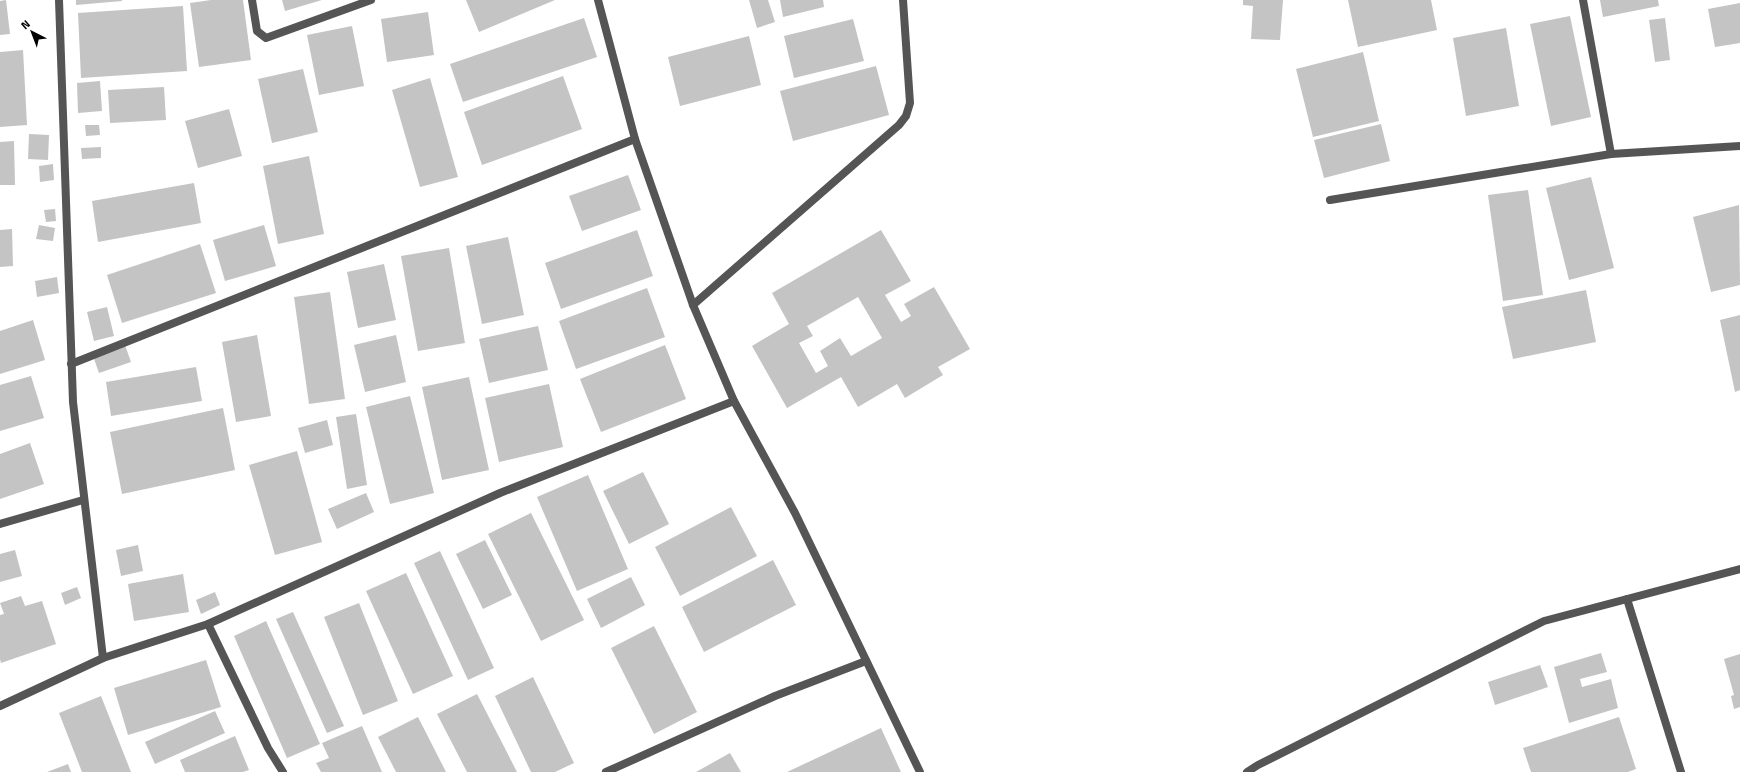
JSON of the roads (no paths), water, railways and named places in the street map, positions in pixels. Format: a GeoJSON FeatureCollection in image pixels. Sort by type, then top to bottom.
{"type":"FeatureCollection","features":[{"type":"Feature","properties":{"kind":"street"},"geometry":{"type":"LineString","coordinates":[[59,0],[70,364],[83,500],[103,658]]}},
{"type":"Feature","properties":{"kind":"street"},"geometry":{"type":"LineString","coordinates":[[252,0],[257,31],[266,38],[371,0]]}},
{"type":"Feature","properties":{"kind":"street"},"geometry":{"type":"LineString","coordinates":[[598,0],[635,139],[693,305],[734,401],[795,513],[920,772]]}},
{"type":"Feature","properties":{"kind":"street"},"geometry":{"type":"LineString","coordinates":[[693,305],[899,125],[906,116],[910,103],[903,0]]}},
{"type":"Feature","properties":{"kind":"street"},"geometry":{"type":"LineString","coordinates":[[1583,0],[1611,154]]}},
{"type":"Feature","properties":{"kind":"street"},"geometry":{"type":"LineString","coordinates":[[70,364],[635,139]]}},
{"type":"Feature","properties":{"kind":"street"},"geometry":{"type":"LineString","coordinates":[[1330,200],[1611,154],[1740,146]]}},
{"type":"Feature","properties":{"kind":"street"},"geometry":{"type":"LineString","coordinates":[[0,706],[103,658],[208,624],[500,493],[734,401]]}},
{"type":"Feature","properties":{"kind":"street"},"geometry":{"type":"LineString","coordinates":[[0,524],[83,500]]}},
{"type":"Feature","properties":{"kind":"street"},"geometry":{"type":"LineString","coordinates":[[1247,772],[1365,710],[1544,621],[1740,569]]}},
{"type":"Feature","properties":{"kind":"street"},"geometry":{"type":"LineString","coordinates":[[1627,599],[1681,772]]}},
{"type":"Feature","properties":{"kind":"street"},"geometry":{"type":"LineString","coordinates":[[208,624],[268,748],[283,772]]}},
{"type":"Feature","properties":{"kind":"street"},"geometry":{"type":"LineString","coordinates":[[606,772],[775,696],[866,661]]}}]}
